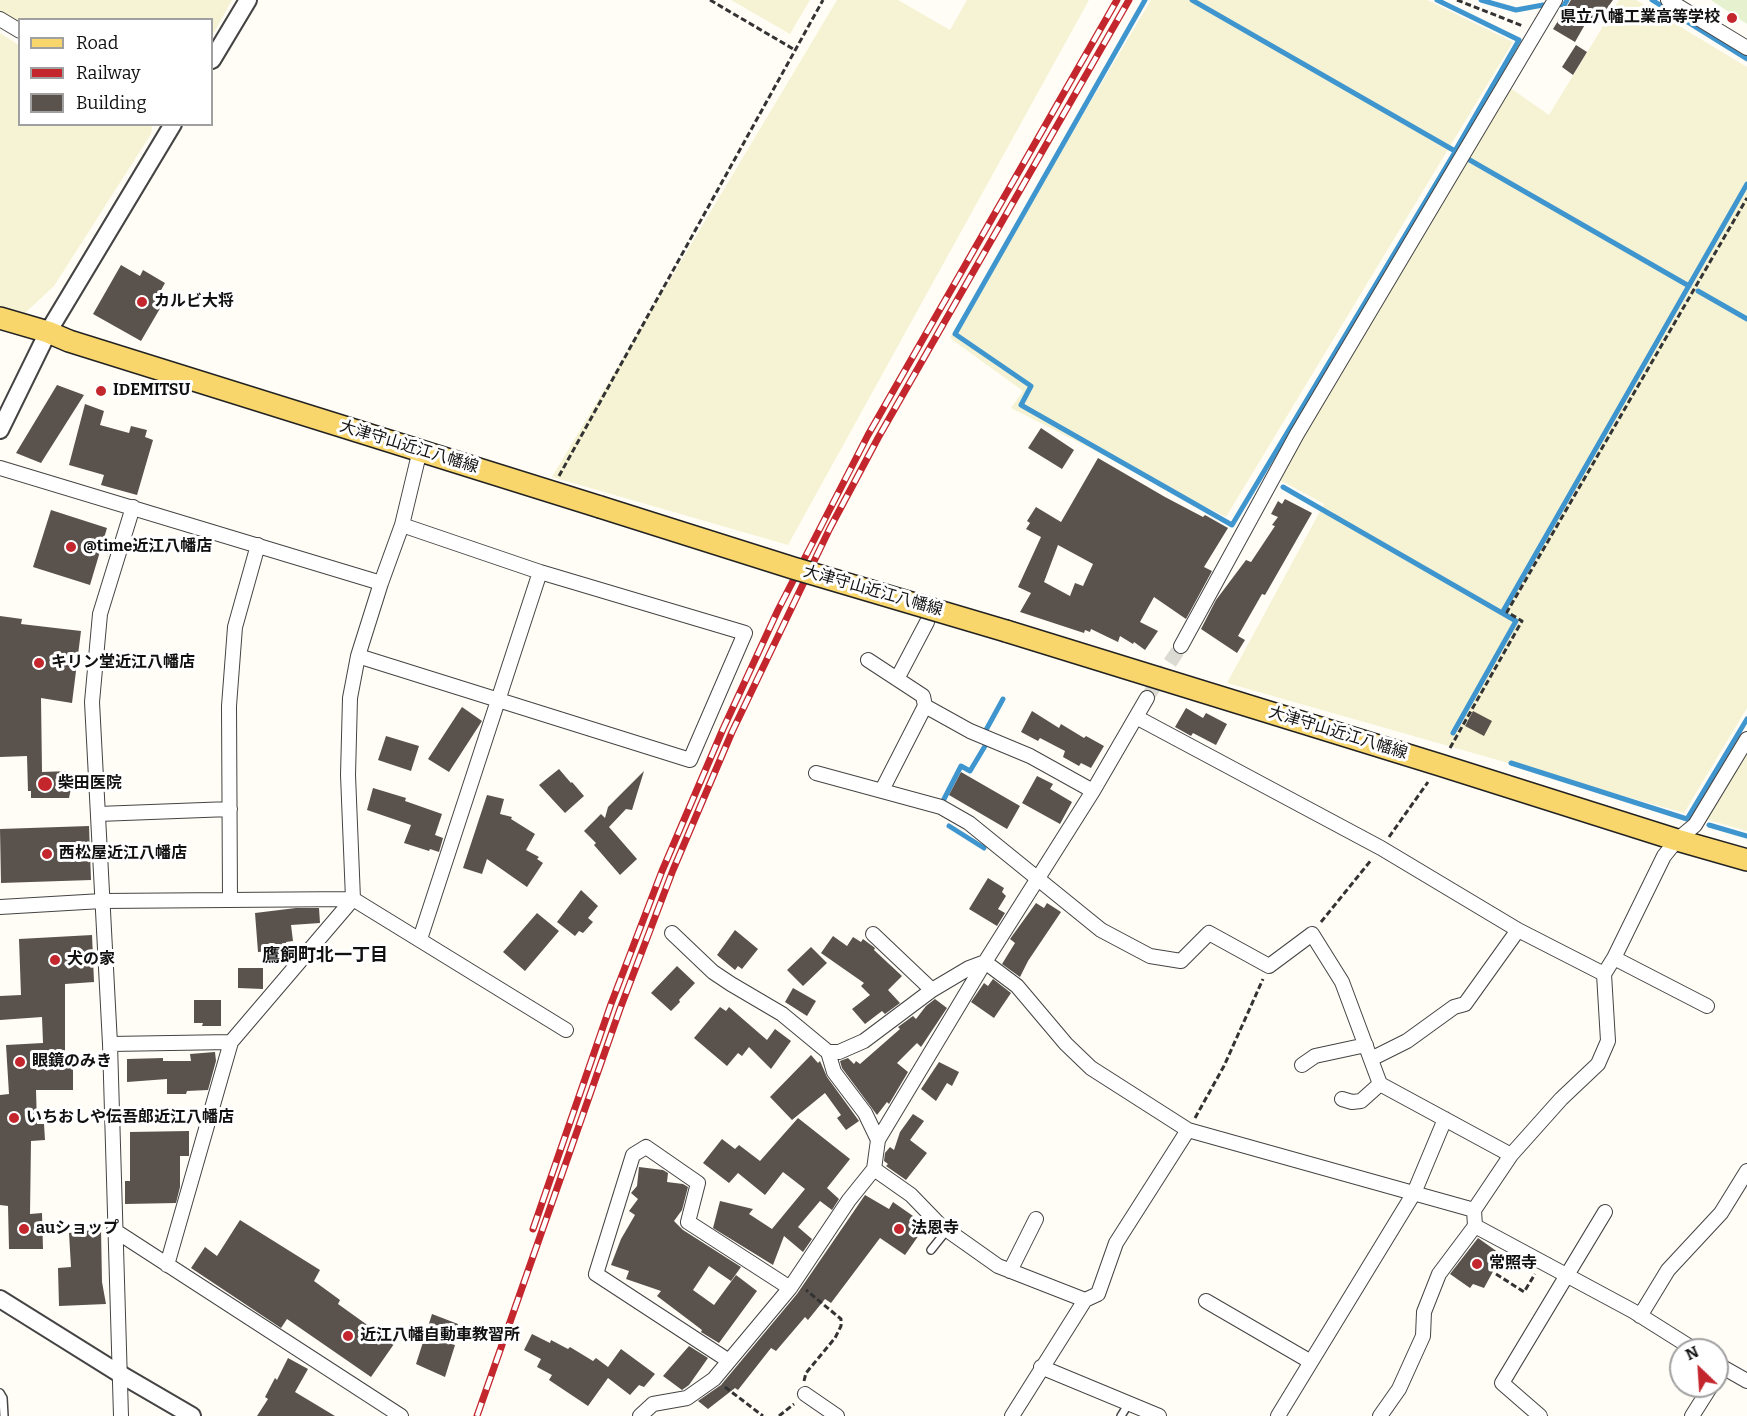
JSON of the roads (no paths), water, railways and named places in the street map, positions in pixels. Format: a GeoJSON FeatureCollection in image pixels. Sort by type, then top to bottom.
{"type":"FeatureCollection","features":[{"type":"Feature","properties":{"kind":"main road","name":"大津守山近江八幡線"},"geometry":{"type":"LineString","coordinates":[[0,318],[793,568],[1006,631],[1747,860]]}},
{"type":"Feature","properties":{"kind":"street"},"geometry":{"type":"LineString","coordinates":[[213,58],[248,0]]}},
{"type":"Feature","properties":{"kind":"street"},"geometry":{"type":"LineString","coordinates":[[1181,646],[1297,434],[1555,0]]}},
{"type":"Feature","properties":{"kind":"street"},"geometry":{"type":"LineString","coordinates":[[1668,0],[1747,48]]}},
{"type":"Feature","properties":{"kind":"street"},"geometry":{"type":"LineString","coordinates":[[0,19],[18,30]]}},
{"type":"Feature","properties":{"kind":"street"},"geometry":{"type":"LineString","coordinates":[[0,430],[48,332],[170,126]]}},
{"type":"Feature","properties":{"kind":"street"},"geometry":{"type":"LineString","coordinates":[[167,1265],[231,1042],[353,899],[348,775],[350,698],[358,656],[402,525],[420,450]]}},
{"type":"Feature","properties":{"kind":"street"},"geometry":{"type":"LineString","coordinates":[[0,468],[381,583]]}},
{"type":"Feature","properties":{"kind":"street"},"geometry":{"type":"LineString","coordinates":[[121,1416],[110,1044],[92,702],[100,614],[133,507]]}},
{"type":"Feature","properties":{"kind":"street"},"geometry":{"type":"LineString","coordinates":[[358,656],[690,760],[745,633],[540,572],[402,525]]}},
{"type":"Feature","properties":{"kind":"street"},"geometry":{"type":"LineString","coordinates":[[230,900],[230,706],[235,627],[258,545]]}},
{"type":"Feature","properties":{"kind":"street"},"geometry":{"type":"LineString","coordinates":[[420,939],[540,572]]}},
{"type":"Feature","properties":{"kind":"street"},"geometry":{"type":"LineString","coordinates":[[897,679],[927,622]]}},
{"type":"Feature","properties":{"kind":"street"},"geometry":{"type":"LineString","coordinates":[[868,660],[923,696],[926,706],[970,731],[1030,756],[1093,791]]}},
{"type":"Feature","properties":{"kind":"street"},"geometry":{"type":"LineString","coordinates":[[640,1416],[653,1404],[687,1398],[714,1378],[793,1285],[849,1200],[874,1169],[878,1140],[985,962],[1093,791],[1147,698]]}},
{"type":"Feature","properties":{"kind":"street"},"geometry":{"type":"LineString","coordinates":[[882,790],[926,706]]}},
{"type":"Feature","properties":{"kind":"street"},"geometry":{"type":"LineString","coordinates":[[1136,717],[1381,848],[1518,930],[1604,974]]}},
{"type":"Feature","properties":{"kind":"street"},"geometry":{"type":"LineString","coordinates":[[1380,1416],[1399,1389],[1423,1336],[1424,1312],[1439,1274],[1475,1226],[1474,1210],[1511,1155],[1561,1100],[1598,1064],[1608,1041],[1604,974],[1664,856],[1677,840],[1695,825],[1747,739]]}},
{"type":"Feature","properties":{"kind":"street"},"geometry":{"type":"LineString","coordinates":[[816,773],[941,807],[969,823],[1101,930],[1150,956],[1181,961],[1209,933],[1269,966],[1312,934],[1342,982],[1380,1084],[1511,1155]]}},
{"type":"Feature","properties":{"kind":"street"},"geometry":{"type":"LineString","coordinates":[[98,814],[230,809]]}},
{"type":"Feature","properties":{"kind":"street"},"geometry":{"type":"LineString","coordinates":[[0,907],[102,901],[353,899],[566,1030]]}},
{"type":"Feature","properties":{"kind":"street"},"geometry":{"type":"LineString","coordinates":[[1371,1059],[1407,1041],[1454,1007],[1465,1004],[1518,930]]}},
{"type":"Feature","properties":{"kind":"street"},"geometry":{"type":"LineString","coordinates":[[672,933],[714,972],[782,1014],[828,1052],[834,1072],[865,1113],[878,1140]]}},
{"type":"Feature","properties":{"kind":"street"},"geometry":{"type":"LineString","coordinates":[[873,934],[932,990]]}},
{"type":"Feature","properties":{"kind":"street"},"geometry":{"type":"LineString","coordinates":[[1614,958],[1707,1006]]}},
{"type":"Feature","properties":{"kind":"street"},"geometry":{"type":"LineString","coordinates":[[828,1052],[839,1052],[864,1041],[932,990],[969,968],[985,962]]}},
{"type":"Feature","properties":{"kind":"street"},"geometry":{"type":"LineString","coordinates":[[985,962],[1017,986],[1066,1044],[1091,1068],[1188,1130],[1474,1210]]}},
{"type":"Feature","properties":{"kind":"street"},"geometry":{"type":"LineString","coordinates":[[110,1044],[231,1042]]}},
{"type":"Feature","properties":{"kind":"street"},"geometry":{"type":"LineString","coordinates":[[1302,1065],[1315,1056],[1366,1045]]}},
{"type":"Feature","properties":{"kind":"street"},"geometry":{"type":"LineString","coordinates":[[1342,1100],[1361,1101],[1380,1084]]}},
{"type":"Feature","properties":{"kind":"street"},"geometry":{"type":"LineString","coordinates":[[1278,1416],[1414,1192],[1445,1119]]}},
{"type":"Feature","properties":{"kind":"street"},"geometry":{"type":"LineString","coordinates":[[1012,1416],[1085,1300],[1098,1294],[1116,1244],[1188,1130]]}},
{"type":"Feature","properties":{"kind":"street"},"geometry":{"type":"LineString","coordinates":[[729,1361],[596,1274],[633,1155],[646,1147],[698,1183],[688,1222],[793,1285]]}},
{"type":"Feature","properties":{"kind":"street"},"geometry":{"type":"LineString","coordinates":[[874,1169],[911,1195],[947,1230],[998,1266],[1085,1300]]}},
{"type":"Feature","properties":{"kind":"street"},"geometry":{"type":"LineString","coordinates":[[1640,1316],[1668,1270],[1721,1213],[1747,1171]]}},
{"type":"Feature","properties":{"kind":"street"},"geometry":{"type":"LineString","coordinates":[[1540,1416],[1503,1383],[1605,1212]]}},
{"type":"Feature","properties":{"kind":"street"},"geometry":{"type":"LineString","coordinates":[[1010,1271],[1036,1219]]}},
{"type":"Feature","properties":{"kind":"street"},"geometry":{"type":"LineString","coordinates":[[1475,1226],[1640,1316],[1676,1338]]}},
{"type":"Feature","properties":{"kind":"street"},"geometry":{"type":"LineString","coordinates":[[114,1230],[401,1416]]}},
{"type":"Feature","properties":{"kind":"street"},"geometry":{"type":"LineString","coordinates":[[0,1299],[192,1416]]}},
{"type":"Feature","properties":{"kind":"street"},"geometry":{"type":"LineString","coordinates":[[1206,1301],[1311,1362]]}},
{"type":"Feature","properties":{"kind":"street"},"geometry":{"type":"LineString","coordinates":[[1041,1367],[1160,1416]]}},
{"type":"Feature","properties":{"kind":"street"},"geometry":{"type":"LineString","coordinates":[[1729,1373],[1747,1381]]}},
{"type":"Feature","properties":{"kind":"street"},"geometry":{"type":"LineString","coordinates":[[805,1394],[837,1416]]}},
{"type":"Feature","properties":{"kind":"street"},"geometry":{"type":"LineString","coordinates":[[1692,1416],[1703,1398]]}},
{"type":"Feature","properties":{"kind":"lane"},"geometry":{"type":"LineString","coordinates":[[931,1250],[947,1230]]}},
{"type":"Feature","properties":{"kind":"lane"},"geometry":{"type":"LineString","coordinates":[[0,1393],[3,1398],[4,1416]]}},
{"type":"Feature","properties":{"kind":"lane"},"geometry":{"type":"LineString","coordinates":[[1121,1416],[1129,1403]]}},
{"type":"Feature","properties":{"kind":"waterway"},"geometry":{"type":"LineString","coordinates":[[1145,0],[955,334],[1031,386],[1021,405],[1232,525],[1455,152]]}},
{"type":"Feature","properties":{"kind":"waterway"},"geometry":{"type":"LineString","coordinates":[[1192,0],[1455,151],[1519,40],[1437,0]]}},
{"type":"Feature","properties":{"kind":"waterway"},"geometry":{"type":"LineString","coordinates":[[1481,0],[1516,10],[1543,5],[1563,7],[1567,0]]}},
{"type":"Feature","properties":{"kind":"waterway"},"geometry":{"type":"LineString","coordinates":[[1652,0],[1747,59]]}},
{"type":"Feature","properties":{"kind":"waterway"},"geometry":{"type":"LineString","coordinates":[[1468,159],[1689,286]]}},
{"type":"Feature","properties":{"kind":"waterway"},"geometry":{"type":"LineString","coordinates":[[1502,613],[1747,184]]}},
{"type":"Feature","properties":{"kind":"waterway"},"geometry":{"type":"LineString","coordinates":[[1698,291],[1747,319]]}},
{"type":"Feature","properties":{"kind":"waterway"},"geometry":{"type":"LineString","coordinates":[[1283,487],[1516,621],[1453,733]]}},
{"type":"Feature","properties":{"kind":"waterway"},"geometry":{"type":"LineString","coordinates":[[986,730],[1003,699]]}},
{"type":"Feature","properties":{"kind":"waterway"},"geometry":{"type":"LineString","coordinates":[[1511,763],[1687,819],[1747,719]]}},
{"type":"Feature","properties":{"kind":"waterway"},"geometry":{"type":"LineString","coordinates":[[943,801],[961,766],[970,771],[985,746]]}},
{"type":"Feature","properties":{"kind":"waterway"},"geometry":{"type":"LineString","coordinates":[[1709,825],[1747,836]]}},
{"type":"Feature","properties":{"kind":"waterway"},"geometry":{"type":"LineString","coordinates":[[949,826],[984,848]]}},
{"type":"Feature","properties":{"kind":"tunnel"},"geometry":{"type":"LineString","coordinates":[[1147,698],[1181,646]]}},
{"type":"Feature","properties":{"kind":"railway"},"geometry":{"type":"LineString","coordinates":[[533,1229],[611,1004],[662,871],[723,729],[778,610],[868,435],[1117,0]]}},
{"type":"Feature","properties":{"kind":"railway"},"geometry":{"type":"LineString","coordinates":[[477,1416],[620,1009],[673,870],[732,732],[830,528],[878,438],[1129,0]]}},
{"type":"Feature","properties":{"kind":"place","name":"県立八幡工業高等学校"},"geometry":{"type":"Point","coordinates":[1732,18]}},
{"type":"Feature","properties":{"kind":"place","name":"カルビ大将"},"geometry":{"type":"Point","coordinates":[142,302]}},
{"type":"Feature","properties":{"kind":"place","name":"IDEMITSU"},"geometry":{"type":"Point","coordinates":[101,391]}},
{"type":"Feature","properties":{"kind":"place","name":"@time近江八幡店"},"geometry":{"type":"Point","coordinates":[71,547]}},
{"type":"Feature","properties":{"kind":"place","name":"キリン堂近江八幡店"},"geometry":{"type":"Point","coordinates":[39,663]}},
{"type":"Feature","properties":{"kind":"place","name":"柴田医院"},"geometry":{"type":"Point","coordinates":[45,784]}},
{"type":"Feature","properties":{"kind":"place","name":"西松屋近江八幡店"},"geometry":{"type":"Point","coordinates":[47,854]}},
{"type":"Feature","properties":{"kind":"place","name":"犬の家"},"geometry":{"type":"Point","coordinates":[55,960]}},
{"type":"Feature","properties":{"kind":"place","name":"眼鏡のみき"},"geometry":{"type":"Point","coordinates":[20,1062]}},
{"type":"Feature","properties":{"kind":"place","name":"いちおしや伝吾郎近江八幡店"},"geometry":{"type":"Point","coordinates":[14,1118]}},
{"type":"Feature","properties":{"kind":"place","name":"auショップ"},"geometry":{"type":"Point","coordinates":[24,1229]}},
{"type":"Feature","properties":{"kind":"place","name":"法恩寺"},"geometry":{"type":"Point","coordinates":[899,1229]}},
{"type":"Feature","properties":{"kind":"place","name":"常照寺"},"geometry":{"type":"Point","coordinates":[1477,1264]}},
{"type":"Feature","properties":{"kind":"place","name":"近江八幡自動車教習所"},"geometry":{"type":"Point","coordinates":[348,1336]}},
{"type":"Feature","properties":{"kind":"district","name":"鷹飼町北一丁目"},"geometry":{"type":"Point","coordinates":[325,956]}}]}
